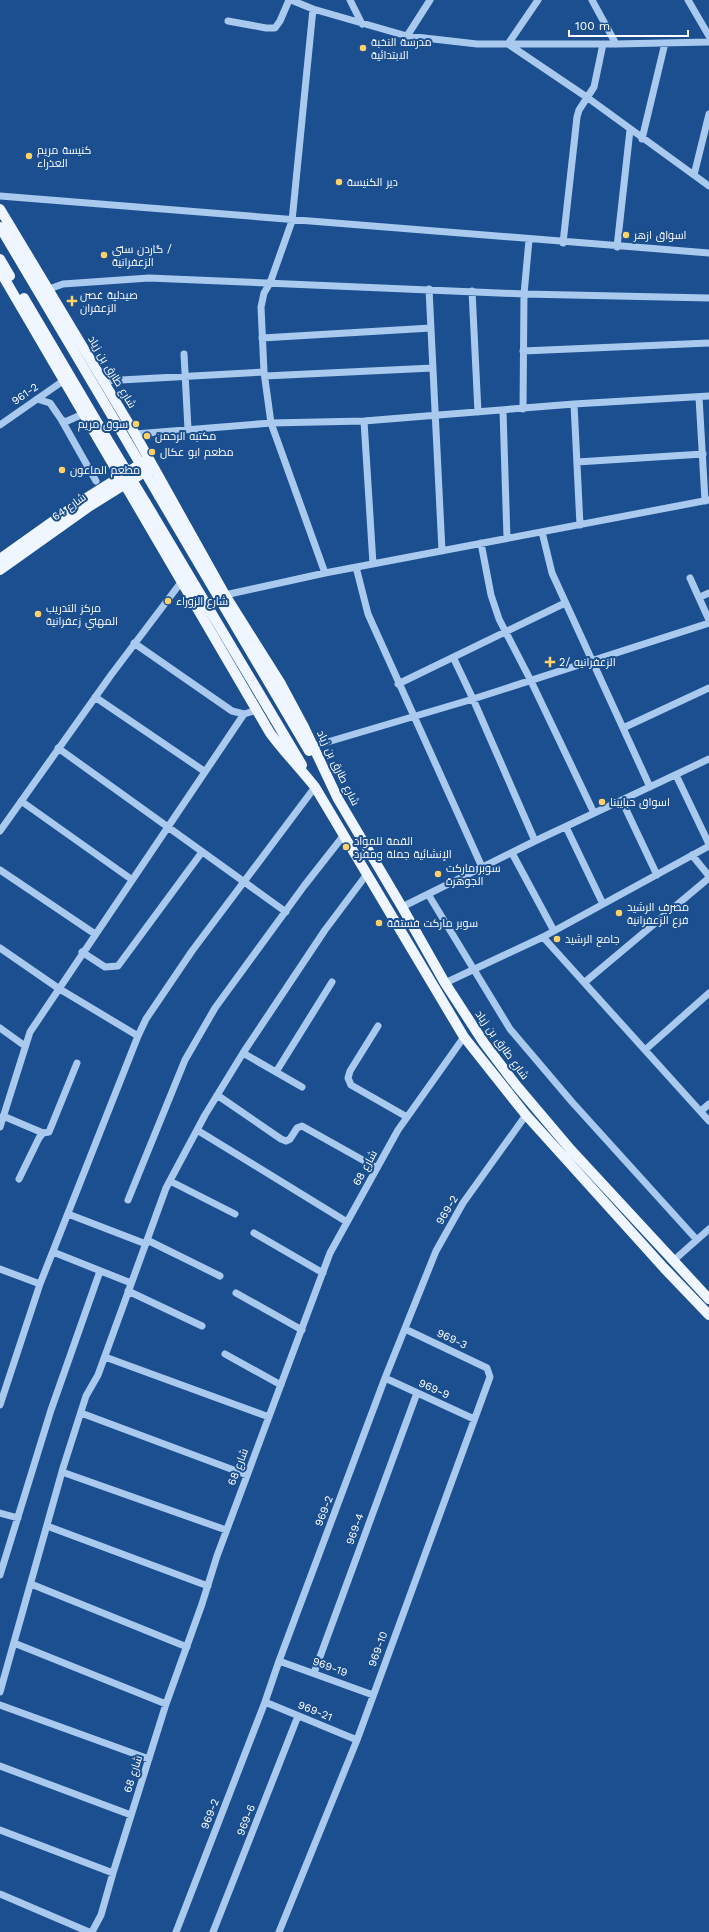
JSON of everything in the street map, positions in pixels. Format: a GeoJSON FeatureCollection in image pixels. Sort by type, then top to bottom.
{"type":"FeatureCollection","features":[{"type":"Feature","properties":{"kind":"main road","name":"شارع طارق بن زياد"},"geometry":{"type":"LineString","coordinates":[[0,208],[135,434],[225,595],[278,677],[314,746],[338,799],[445,983],[484,1043],[516,1085],[571,1150],[709,1299]]}},
{"type":"Feature","properties":{"kind":"main road"},"geometry":{"type":"LineString","coordinates":[[0,227],[338,799]]}},
{"type":"Feature","properties":{"kind":"main road"},"geometry":{"type":"LineString","coordinates":[[0,259],[464,1037],[526,1115],[664,1268],[709,1315]]}},
{"type":"Feature","properties":{"kind":"main road"},"geometry":{"type":"LineString","coordinates":[[0,272],[270,733],[285,753],[301,769],[315,787]]}},
{"type":"Feature","properties":{"kind":"main road","name":"شارع 64"},"geometry":{"type":"LineString","coordinates":[[0,559],[80,502],[122,481],[151,463]]}},
{"type":"Feature","properties":{"kind":"main road","name":"شارع 64"},"geometry":{"type":"LineString","coordinates":[[0,570],[90,506],[122,481]]}},
{"type":"Feature","properties":{"kind":"street"},"geometry":{"type":"LineString","coordinates":[[228,21],[266,28],[275,28],[290,0],[313,9],[407,36],[476,44],[616,44],[709,42]]}},
{"type":"Feature","properties":{"kind":"street"},"geometry":{"type":"LineString","coordinates":[[350,0],[362,24]]}},
{"type":"Feature","properties":{"kind":"street"},"geometry":{"type":"LineString","coordinates":[[407,36],[430,0]]}},
{"type":"Feature","properties":{"kind":"street"},"geometry":{"type":"LineString","coordinates":[[508,44],[538,0]]}},
{"type":"Feature","properties":{"kind":"street"},"geometry":{"type":"LineString","coordinates":[[688,0],[709,36]]}},
{"type":"Feature","properties":{"kind":"street"},"geometry":{"type":"LineString","coordinates":[[593,1],[616,44]]}},
{"type":"Feature","properties":{"kind":"street"},"geometry":{"type":"LineString","coordinates":[[313,9],[292,221],[270,283],[264,293],[261,307],[265,374],[271,423],[325,573]]}},
{"type":"Feature","properties":{"kind":"street"},"geometry":{"type":"LineString","coordinates":[[642,139],[665,43]]}},
{"type":"Feature","properties":{"kind":"street"},"geometry":{"type":"LineString","coordinates":[[508,44],[588,98],[642,139],[709,186]]}},
{"type":"Feature","properties":{"kind":"street"},"geometry":{"type":"LineString","coordinates":[[563,243],[577,117],[579,110],[594,87],[603,44]]}},
{"type":"Feature","properties":{"kind":"street"},"geometry":{"type":"LineString","coordinates":[[694,175],[709,114]]}},
{"type":"Feature","properties":{"kind":"street"},"geometry":{"type":"LineString","coordinates":[[617,247],[630,130]]}},
{"type":"Feature","properties":{"kind":"street"},"geometry":{"type":"LineString","coordinates":[[0,196],[563,243],[709,253]]}},
{"type":"Feature","properties":{"kind":"street"},"geometry":{"type":"LineString","coordinates":[[523,409],[524,294],[529,240]]}},
{"type":"Feature","properties":{"kind":"street"},"geometry":{"type":"LineString","coordinates":[[49,289],[63,284],[149,278],[524,294],[709,298]]}},
{"type":"Feature","properties":{"kind":"street"},"geometry":{"type":"LineString","coordinates":[[429,289],[442,551]]}},
{"type":"Feature","properties":{"kind":"street"},"geometry":{"type":"LineString","coordinates":[[472,291],[478,412]]}},
{"type":"Feature","properties":{"kind":"street"},"geometry":{"type":"LineString","coordinates":[[262,338],[431,328]]}},
{"type":"Feature","properties":{"kind":"street"},"geometry":{"type":"LineString","coordinates":[[523,351],[709,343]]}},
{"type":"Feature","properties":{"kind":"street"},"geometry":{"type":"LineString","coordinates":[[184,354],[188,429]]}},
{"type":"Feature","properties":{"kind":"street"},"geometry":{"type":"LineString","coordinates":[[103,381],[185,376],[433,368]]}},
{"type":"Feature","properties":{"kind":"street","name":"961-2"},"geometry":{"type":"LineString","coordinates":[[0,425],[63,381]]}},
{"type":"Feature","properties":{"kind":"street"},"geometry":{"type":"LineString","coordinates":[[135,434],[271,423],[364,421],[503,411],[574,404],[709,396]]}},
{"type":"Feature","properties":{"kind":"street"},"geometry":{"type":"LineString","coordinates":[[225,595],[325,573],[707,500],[698,397]]}},
{"type":"Feature","properties":{"kind":"street"},"geometry":{"type":"LineString","coordinates":[[37,399],[50,403],[61,419],[96,481]]}},
{"type":"Feature","properties":{"kind":"street"},"geometry":{"type":"LineString","coordinates":[[574,404],[580,524]]}},
{"type":"Feature","properties":{"kind":"street"},"geometry":{"type":"LineString","coordinates":[[503,411],[507,538]]}},
{"type":"Feature","properties":{"kind":"street"},"geometry":{"type":"LineString","coordinates":[[61,419],[65,422],[70,421],[83,414]]}},
{"type":"Feature","properties":{"kind":"street"},"geometry":{"type":"LineString","coordinates":[[364,421],[373,564]]}},
{"type":"Feature","properties":{"kind":"street"},"geometry":{"type":"LineString","coordinates":[[577,462],[703,454]]}},
{"type":"Feature","properties":{"kind":"street"},"geometry":{"type":"LineString","coordinates":[[542,532],[552,573],[650,787]]}},
{"type":"Feature","properties":{"kind":"street"},"geometry":{"type":"LineString","coordinates":[[481,543],[491,595],[499,619],[594,814]]}},
{"type":"Feature","properties":{"kind":"street"},"geometry":{"type":"LineString","coordinates":[[356,567],[368,614],[398,684],[482,867]]}},
{"type":"Feature","properties":{"kind":"street"},"geometry":{"type":"LineString","coordinates":[[314,746],[473,699],[709,622],[700,597],[690,578]]}},
{"type":"Feature","properties":{"kind":"street"},"geometry":{"type":"LineString","coordinates":[[0,831],[95,696],[182,581]]}},
{"type":"Feature","properties":{"kind":"street"},"geometry":{"type":"LineString","coordinates":[[700,597],[709,593]]}},
{"type":"Feature","properties":{"kind":"street"},"geometry":{"type":"LineString","coordinates":[[398,684],[454,659],[565,603]]}},
{"type":"Feature","properties":{"kind":"street"},"geometry":{"type":"LineString","coordinates":[[134,643],[232,711],[244,714],[257,710]]}},
{"type":"Feature","properties":{"kind":"street"},"geometry":{"type":"LineString","coordinates":[[454,659],[535,841]]}},
{"type":"Feature","properties":{"kind":"street"},"geometry":{"type":"LineString","coordinates":[[623,728],[709,688]]}},
{"type":"Feature","properties":{"kind":"street"},"geometry":{"type":"LineString","coordinates":[[95,696],[204,771]]}},
{"type":"Feature","properties":{"kind":"street"},"geometry":{"type":"LineString","coordinates":[[0,1127],[3,1112],[30,1032],[131,879],[244,714]]}},
{"type":"Feature","properties":{"kind":"street"},"geometry":{"type":"LineString","coordinates":[[58,748],[286,912]]}},
{"type":"Feature","properties":{"kind":"street"},"geometry":{"type":"LineString","coordinates":[[402,907],[535,841],[709,760]]}},
{"type":"Feature","properties":{"kind":"street"},"geometry":{"type":"LineString","coordinates":[[445,983],[543,937],[709,845],[676,775]]}},
{"type":"Feature","properties":{"kind":"street"},"geometry":{"type":"LineString","coordinates":[[0,1405],[40,1284],[146,1019],[192,951],[315,787]]}},
{"type":"Feature","properties":{"kind":"street"},"geometry":{"type":"LineString","coordinates":[[21,801],[131,879]]}},
{"type":"Feature","properties":{"kind":"street"},"geometry":{"type":"LineString","coordinates":[[622,801],[657,875]]}},
{"type":"Feature","properties":{"kind":"street"},"geometry":{"type":"LineString","coordinates":[[566,827],[603,904]]}},
{"type":"Feature","properties":{"kind":"street"},"geometry":{"type":"LineString","coordinates":[[128,1200],[185,1060],[215,1008],[344,835]]}},
{"type":"Feature","properties":{"kind":"street"},"geometry":{"type":"LineString","coordinates":[[82,952],[105,967],[118,966],[202,852]]}},
{"type":"Feature","properties":{"kind":"street"},"geometry":{"type":"LineString","coordinates":[[512,853],[554,931]]}},
{"type":"Feature","properties":{"kind":"street"},"geometry":{"type":"LineString","coordinates":[[585,982],[709,877],[692,855]]}},
{"type":"Feature","properties":{"kind":"street"},"geometry":{"type":"LineString","coordinates":[[0,870],[95,934]]}},
{"type":"Feature","properties":{"kind":"street"},"geometry":{"type":"LineString","coordinates":[[0,1692],[62,1472],[86,1396],[98,1375],[146,1242],[170,1181],[197,1130],[243,1053],[325,930],[367,874]]}},
{"type":"Feature","properties":{"kind":"street"},"geometry":{"type":"LineString","coordinates":[[428,894],[510,1029],[572,1102],[697,1240]]}},
{"type":"Feature","properties":{"kind":"street"},"geometry":{"type":"LineString","coordinates":[[543,937],[709,1121]]}},
{"type":"Feature","properties":{"kind":"street"},"geometry":{"type":"LineString","coordinates":[[0,948],[58,988],[138,1036]]}},
{"type":"Feature","properties":{"kind":"street"},"geometry":{"type":"LineString","coordinates":[[276,1072],[332,982]]}},
{"type":"Feature","properties":{"kind":"street"},"geometry":{"type":"LineString","coordinates":[[645,1050],[709,993]]}},
{"type":"Feature","properties":{"kind":"street"},"geometry":{"type":"LineString","coordinates":[[378,1026],[350,1071],[348,1078],[351,1085],[407,1117]]}},
{"type":"Feature","properties":{"kind":"street"},"geometry":{"type":"LineString","coordinates":[[0,1028],[25,1046]]}},
{"type":"Feature","properties":{"kind":"street","name":"شارع 68"},"geometry":{"type":"LineString","coordinates":[[91,1932],[101,1915],[166,1704],[187,1647],[226,1530],[330,1253],[407,1117],[464,1037]]}},
{"type":"Feature","properties":{"kind":"street"},"geometry":{"type":"LineString","coordinates":[[243,1053],[302,1087]]}},
{"type":"Feature","properties":{"kind":"street"},"geometry":{"type":"LineString","coordinates":[[19,1180],[44,1133],[49,1132],[77,1063]]}},
{"type":"Feature","properties":{"kind":"street"},"geometry":{"type":"LineString","coordinates":[[217,1095],[281,1139],[286,1141],[290,1139],[297,1128],[302,1126],[377,1168]]}},
{"type":"Feature","properties":{"kind":"street"},"geometry":{"type":"LineString","coordinates":[[701,1111],[709,1104]]}},
{"type":"Feature","properties":{"kind":"street"},"geometry":{"type":"LineString","coordinates":[[3,1112],[44,1133]]}},
{"type":"Feature","properties":{"kind":"street","name":"969-2"},"geometry":{"type":"LineString","coordinates":[[176,1932],[265,1702],[385,1378],[436,1251],[463,1202],[526,1115]]}},
{"type":"Feature","properties":{"kind":"street"},"geometry":{"type":"LineString","coordinates":[[197,1130],[348,1222]]}},
{"type":"Feature","properties":{"kind":"street"},"geometry":{"type":"LineString","coordinates":[[170,1181],[235,1214]]}},
{"type":"Feature","properties":{"kind":"street"},"geometry":{"type":"LineString","coordinates":[[68,1214],[146,1242],[220,1276]]}},
{"type":"Feature","properties":{"kind":"street"},"geometry":{"type":"LineString","coordinates":[[673,1261],[709,1229]]}},
{"type":"Feature","properties":{"kind":"street"},"geometry":{"type":"LineString","coordinates":[[254,1233],[323,1273]]}},
{"type":"Feature","properties":{"kind":"street"},"geometry":{"type":"LineString","coordinates":[[53,1252],[131,1283]]}},
{"type":"Feature","properties":{"kind":"street"},"geometry":{"type":"LineString","coordinates":[[0,1270],[40,1284]]}},
{"type":"Feature","properties":{"kind":"street"},"geometry":{"type":"LineString","coordinates":[[0,1576],[51,1410],[100,1271]]}},
{"type":"Feature","properties":{"kind":"street"},"geometry":{"type":"LineString","coordinates":[[128,1291],[202,1326]]}},
{"type":"Feature","properties":{"kind":"street"},"geometry":{"type":"LineString","coordinates":[[236,1293],[302,1330]]}},
{"type":"Feature","properties":{"kind":"street","name":"969-3"},"geometry":{"type":"LineString","coordinates":[[405,1329],[487,1368],[489,1371]]}},
{"type":"Feature","properties":{"kind":"street"},"geometry":{"type":"LineString","coordinates":[[225,1354],[281,1385]]}},
{"type":"Feature","properties":{"kind":"street"},"geometry":{"type":"LineString","coordinates":[[105,1357],[269,1417]]}},
{"type":"Feature","properties":{"kind":"street","name":"969-10"},"geometry":{"type":"LineString","coordinates":[[279,1932],[357,1740],[490,1377],[489,1371]]}},
{"type":"Feature","properties":{"kind":"street","name":"969-9"},"geometry":{"type":"LineString","coordinates":[[385,1378],[474,1419]]}},
{"type":"Feature","properties":{"kind":"street","name":"969-4"},"geometry":{"type":"LineString","coordinates":[[314,1673],[417,1393]]}},
{"type":"Feature","properties":{"kind":"street"},"geometry":{"type":"LineString","coordinates":[[81,1413],[247,1475]]}},
{"type":"Feature","properties":{"kind":"street"},"geometry":{"type":"LineString","coordinates":[[62,1472],[226,1530]]}},
{"type":"Feature","properties":{"kind":"street"},"geometry":{"type":"LineString","coordinates":[[0,1513],[18,1518]]}},
{"type":"Feature","properties":{"kind":"street"},"geometry":{"type":"LineString","coordinates":[[47,1526],[208,1586]]}},
{"type":"Feature","properties":{"kind":"street"},"geometry":{"type":"LineString","coordinates":[[31,1584],[187,1647]]}},
{"type":"Feature","properties":{"kind":"street"},"geometry":{"type":"LineString","coordinates":[[14,1643],[166,1704]]}},
{"type":"Feature","properties":{"kind":"street","name":"969-19"},"geometry":{"type":"LineString","coordinates":[[279,1661],[373,1695]]}},
{"type":"Feature","properties":{"kind":"street","name":"969-21"},"geometry":{"type":"LineString","coordinates":[[265,1702],[357,1740]]}},
{"type":"Feature","properties":{"kind":"street"},"geometry":{"type":"LineString","coordinates":[[0,1705],[149,1759]]}},
{"type":"Feature","properties":{"kind":"street","name":"969-6"},"geometry":{"type":"LineString","coordinates":[[213,1932],[298,1716]]}},
{"type":"Feature","properties":{"kind":"street"},"geometry":{"type":"LineString","coordinates":[[0,1766],[131,1815]]}},
{"type":"Feature","properties":{"kind":"street"},"geometry":{"type":"LineString","coordinates":[[0,1830],[113,1873]]}},
{"type":"Feature","properties":{"kind":"street"},"geometry":{"type":"LineString","coordinates":[[0,1894],[91,1932]]}},
{"type":"Feature","properties":{"kind":"place","name":"مدرسة النخبة الابتدائية"},"geometry":{"type":"Point","coordinates":[363,48]}},
{"type":"Feature","properties":{"kind":"place","name":"كنيسة مريم العذراء"},"geometry":{"type":"Point","coordinates":[29,156]}},
{"type":"Feature","properties":{"kind":"place","name":"دير الكنيسة"},"geometry":{"type":"Point","coordinates":[339,182]}},
{"type":"Feature","properties":{"kind":"place","name":"اسواق ازهر"},"geometry":{"type":"Point","coordinates":[626,235]}},
{"type":"Feature","properties":{"kind":"place","name":"گاردن ستي / الزعفرانية"},"geometry":{"type":"Point","coordinates":[104,255]}},
{"type":"Feature","properties":{"kind":"place","name":"صيدلية غصن الزعفران"},"geometry":{"type":"Point","coordinates":[72,301]}},
{"type":"Feature","properties":{"kind":"place","name":"سوق مريم"},"geometry":{"type":"Point","coordinates":[136,424]}},
{"type":"Feature","properties":{"kind":"place","name":"مكتبه الرحمن"},"geometry":{"type":"Point","coordinates":[147,436]}},
{"type":"Feature","properties":{"kind":"place","name":"مطعم ابو عكال"},"geometry":{"type":"Point","coordinates":[152,452]}},
{"type":"Feature","properties":{"kind":"place","name":"مطعم الماعون"},"geometry":{"type":"Point","coordinates":[62,470]}},
{"type":"Feature","properties":{"kind":"place","name":"شارع الزوراء"},"geometry":{"type":"Point","coordinates":[168,601]}},
{"type":"Feature","properties":{"kind":"place","name":"مركز التدريب المهني زعفرانية"},"geometry":{"type":"Point","coordinates":[38,614]}},
{"type":"Feature","properties":{"kind":"place","name":"الزعفرانيه /2"},"geometry":{"type":"Point","coordinates":[550,662]}},
{"type":"Feature","properties":{"kind":"place","name":"اسواق حبايبنا"},"geometry":{"type":"Point","coordinates":[602,802]}},
{"type":"Feature","properties":{"kind":"place","name":"القمة للمواد الإنشائية جملة ومفرد"},"geometry":{"type":"Point","coordinates":[346,847]}},
{"type":"Feature","properties":{"kind":"place","name":"سوبر ماركت الجوهرة"},"geometry":{"type":"Point","coordinates":[438,874]}},
{"type":"Feature","properties":{"kind":"place","name":"مصرف الرشيد فرع الزعفرانية"},"geometry":{"type":"Point","coordinates":[619,913]}},
{"type":"Feature","properties":{"kind":"place","name":"سوبر ماركت فستقة"},"geometry":{"type":"Point","coordinates":[379,923]}},
{"type":"Feature","properties":{"kind":"place","name":"جامع الرشيد"},"geometry":{"type":"Point","coordinates":[557,939]}}]}
